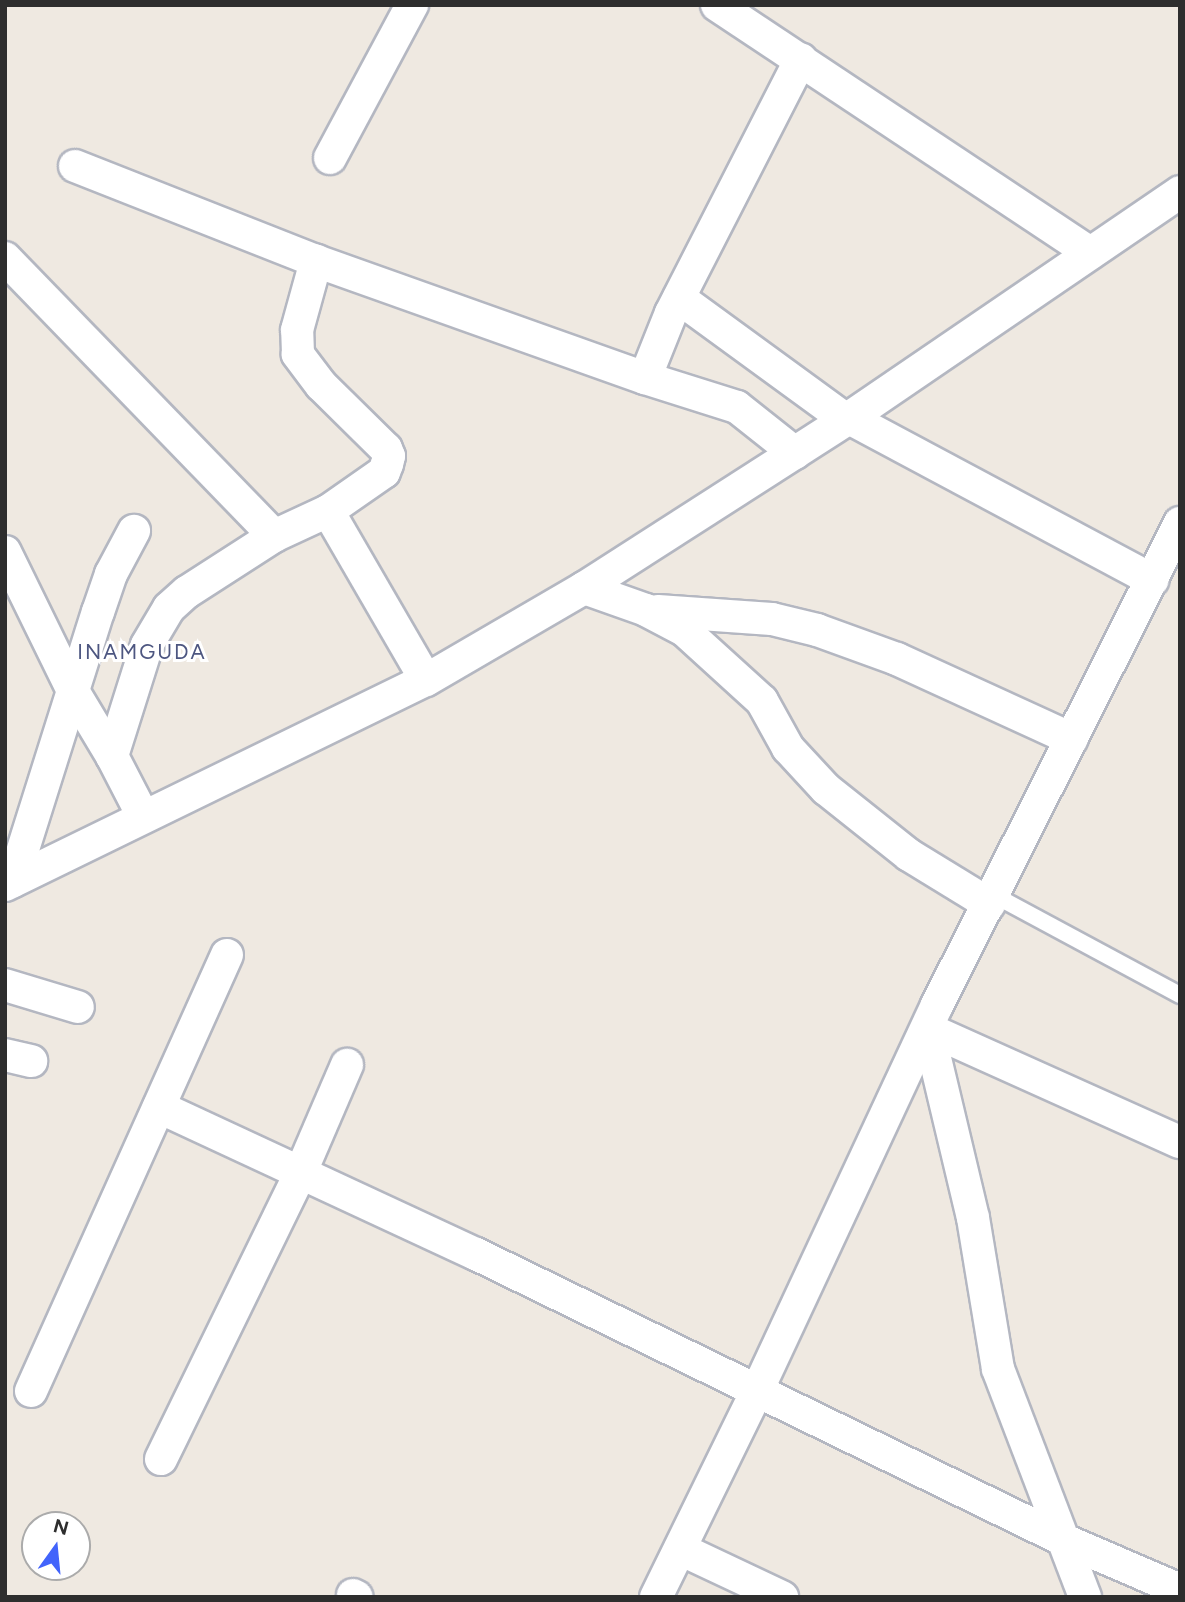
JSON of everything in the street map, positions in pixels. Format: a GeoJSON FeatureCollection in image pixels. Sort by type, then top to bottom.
{"type":"FeatureCollection","features":[{"type":"Feature","properties":{"kind":"street"},"geometry":{"type":"LineString","coordinates":[[330,158],[412,5]]}},
{"type":"Feature","properties":{"kind":"street"},"geometry":{"type":"LineString","coordinates":[[718,5],[1090,253]]}},
{"type":"Feature","properties":{"kind":"street"},"geometry":{"type":"LineString","coordinates":[[645,378],[679,298],[801,59]]}},
{"type":"Feature","properties":{"kind":"street"},"geometry":{"type":"LineString","coordinates":[[75,166],[316,261],[645,378],[744,410],[795,453]]}},
{"type":"Feature","properties":{"kind":"street"},"geometry":{"type":"LineString","coordinates":[[9,883],[426,680],[584,588],[848,419],[1180,192]]}},
{"type":"Feature","properties":{"kind":"street"},"geometry":{"type":"LineString","coordinates":[[5,258],[274,536]]}},
{"type":"Feature","properties":{"kind":"street"},"geometry":{"type":"LineString","coordinates":[[112,756],[147,645],[169,608],[187,592],[274,536],[328,511],[384,472],[389,456],[321,385],[298,354],[297,330],[316,261]]}},
{"type":"Feature","properties":{"kind":"street"},"geometry":{"type":"LineString","coordinates":[[679,298],[848,419],[1152,580]]}},
{"type":"Feature","properties":{"kind":"street"},"geometry":{"type":"LineString","coordinates":[[328,511],[426,680]]}},
{"type":"Feature","properties":{"kind":"street"},"geometry":{"type":"LineString","coordinates":[[656,1597],[757,1391],[938,1004],[1180,523]]}},
{"type":"Feature","properties":{"kind":"street"},"geometry":{"type":"LineString","coordinates":[[9,883],[111,574],[134,531]]}},
{"type":"Feature","properties":{"kind":"street"},"geometry":{"type":"LineString","coordinates":[[5,552],[73,691],[112,756],[143,816]]}},
{"type":"Feature","properties":{"kind":"street"},"geometry":{"type":"LineString","coordinates":[[584,588],[646,610],[684,630],[762,701],[788,748],[803,767],[835,797],[909,855],[991,900]]}},
{"type":"Feature","properties":{"kind":"street"},"geometry":{"type":"LineString","coordinates":[[646,610],[772,619],[817,630],[897,659],[1072,740]]}},
{"type":"Feature","properties":{"kind":"street"},"geometry":{"type":"LineString","coordinates":[[31,1391],[227,955]]}},
{"type":"Feature","properties":{"kind":"street"},"geometry":{"type":"LineString","coordinates":[[5,985],[78,1007]]}},
{"type":"Feature","properties":{"kind":"street"},"geometry":{"type":"LineString","coordinates":[[938,1004],[1180,1142]]}},
{"type":"Feature","properties":{"kind":"street"},"geometry":{"type":"LineString","coordinates":[[938,1004],[998,1369],[1085,1597]]}},
{"type":"Feature","properties":{"kind":"street"},"geometry":{"type":"LineString","coordinates":[[161,1459],[300,1174],[347,1065]]}},
{"type":"Feature","properties":{"kind":"street"},"geometry":{"type":"LineString","coordinates":[[159,1107],[487,1259],[1064,1540],[1180,1590]]}},
{"type":"Feature","properties":{"kind":"street"},"geometry":{"type":"LineString","coordinates":[[680,1549],[782,1597]]}},
{"type":"Feature","properties":{"kind":"lane"},"geometry":{"type":"LineString","coordinates":[[991,900],[1180,995]]}},
{"type":"Feature","properties":{"kind":"district","name":"INAMGUDA"},"geometry":{"type":"Point","coordinates":[142,652]}}]}
